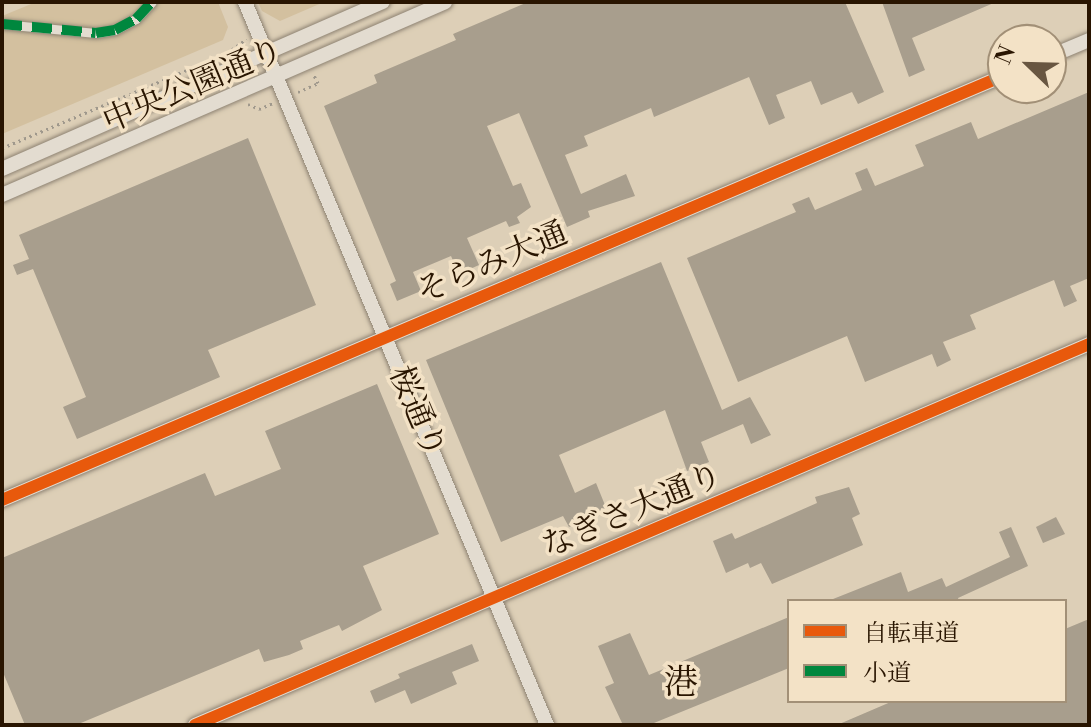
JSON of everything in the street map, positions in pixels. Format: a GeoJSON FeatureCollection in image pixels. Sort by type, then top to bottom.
{"type":"FeatureCollection","features":[{"type":"Feature","properties":{"kind":"street"},"geometry":{"type":"LineString","coordinates":[[2,24],[96,33],[115,30],[136,19],[152,2]]}},
{"type":"Feature","properties":{"kind":"street","name":"桜通り"},"geometry":{"type":"LineString","coordinates":[[245,2],[547,725]]}},
{"type":"Feature","properties":{"kind":"street","name":"中央公園通り"},"geometry":{"type":"LineString","coordinates":[[2,169],[383,2]]}},
{"type":"Feature","properties":{"kind":"street","name":"中央公園通り"},"geometry":{"type":"LineString","coordinates":[[2,195],[321,59],[445,2]]}},
{"type":"Feature","properties":{"kind":"street"},"geometry":{"type":"LineString","coordinates":[[1067,49],[1089,40]]}},
{"type":"Feature","properties":{"kind":"street","name":"そらみ大通"},"geometry":{"type":"LineString","coordinates":[[2,500],[987,83]]}},
{"type":"Feature","properties":{"kind":"street","name":"なぎさ大通り"},"geometry":{"type":"LineString","coordinates":[[195,725],[1089,344]]}},
{"type":"Feature","properties":{"kind":"path"},"geometry":{"type":"LineString","coordinates":[[2,148],[227,53]]}},
{"type":"Feature","properties":{"kind":"shaded area"},"geometry":{"type":"Polygon","coordinates":[[[36,2],[218,2],[228,27],[223,40],[2,134],[2,16],[36,2]]]}},
{"type":"Feature","properties":{"kind":"shaded area"},"geometry":{"type":"Polygon","coordinates":[[[258,2],[324,2],[280,21],[262,11],[258,2]]]}},
{"type":"Feature","properties":{"kind":"building"},"geometry":{"type":"Polygon","coordinates":[[[528,2],[845,2],[884,92],[858,104],[852,92],[821,105],[811,81],[776,95],[785,118],[769,125],[749,77],[654,117],[651,108],[584,136],[588,146],[565,155],[581,194],[626,174],[635,196],[588,211],[590,217],[567,227],[519,113],[487,126],[513,186],[521,183],[531,207],[517,217],[520,223],[509,227],[506,221],[467,238],[479,265],[459,274],[451,256],[413,272],[421,291],[397,301],[390,284],[396,281],[324,106],[377,83],[374,75],[456,40],[453,34],[528,2]]]}},
{"type":"Feature","properties":{"kind":"building"},"geometry":{"type":"Polygon","coordinates":[[[882,2],[996,2],[912,38],[925,70],[909,77],[882,2]]]}},
{"type":"Feature","properties":{"kind":"building"},"geometry":{"type":"Polygon","coordinates":[[[1089,92],[1089,278],[1070,286],[1077,301],[1064,307],[1054,280],[970,315],[976,329],[943,342],[951,360],[937,367],[932,354],[865,382],[847,336],[738,382],[687,258],[796,212],[792,204],[809,197],[815,210],[862,190],[855,173],[867,168],[875,186],[924,166],[915,145],[971,122],[978,139],[1067,104],[1089,92]]]}},
{"type":"Feature","properties":{"kind":"building"},"geometry":{"type":"Polygon","coordinates":[[[248,138],[316,305],[208,350],[220,377],[77,439],[63,407],[86,397],[33,269],[17,275],[13,265],[29,259],[19,235],[248,138]]]}},
{"type":"Feature","properties":{"kind":"building"},"geometry":{"type":"Polygon","coordinates":[[[661,262],[722,410],[750,397],[771,435],[751,444],[743,424],[701,442],[709,462],[687,471],[665,410],[559,455],[575,493],[596,483],[607,510],[569,527],[563,516],[501,542],[426,360],[661,262]]]}},
{"type":"Feature","properties":{"kind":"building"},"geometry":{"type":"Polygon","coordinates":[[[377,384],[439,534],[363,566],[382,610],[342,631],[339,625],[300,641],[303,649],[289,655],[264,662],[259,649],[76,725],[25,725],[2,670],[2,558],[205,473],[215,496],[281,469],[265,431],[377,384]]]}},
{"type":"Feature","properties":{"kind":"building"},"geometry":{"type":"Polygon","coordinates":[[[849,487],[860,514],[852,518],[863,545],[772,584],[761,563],[750,568],[748,563],[726,573],[713,541],[732,533],[735,539],[817,503],[815,497],[849,487]]]}},
{"type":"Feature","properties":{"kind":"building"},"geometry":{"type":"Polygon","coordinates":[[[1056,517],[1065,534],[1043,543],[1036,527],[1056,517]]]}},
{"type":"Feature","properties":{"kind":"building"},"geometry":{"type":"Polygon","coordinates":[[[1011,527],[1028,566],[958,599],[833,599],[901,572],[908,592],[942,578],[946,587],[1010,557],[999,532],[1011,527]]]}},
{"type":"Feature","properties":{"kind":"building"},"geometry":{"type":"Polygon","coordinates":[[[787,618],[787,669],[649,725],[623,725],[605,687],[614,683],[598,646],[630,633],[649,675],[787,618]]]}},
{"type":"Feature","properties":{"kind":"building"},"geometry":{"type":"Polygon","coordinates":[[[1089,619],[1089,725],[837,725],[888,703],[1067,703],[1067,628],[1089,619]]]}},
{"type":"Feature","properties":{"kind":"building"},"geometry":{"type":"Polygon","coordinates":[[[472,644],[479,661],[452,672],[457,684],[411,704],[405,690],[375,703],[370,691],[400,678],[398,674],[472,644]]]}},
{"type":"Feature","properties":{"kind":"marked path"},"geometry":{"type":"LineString","coordinates":[[2,24],[96,33],[115,30],[136,19],[152,2]]}},
{"type":"Feature","properties":{"kind":"cycle path"},"geometry":{"type":"LineString","coordinates":[[2,500],[987,83]]}},
{"type":"Feature","properties":{"kind":"cycle path"},"geometry":{"type":"LineString","coordinates":[[195,725],[1089,344]]}},
{"type":"Feature","properties":{"kind":"district","name":"港"},"geometry":{"type":"Point","coordinates":[681,684]}}]}
